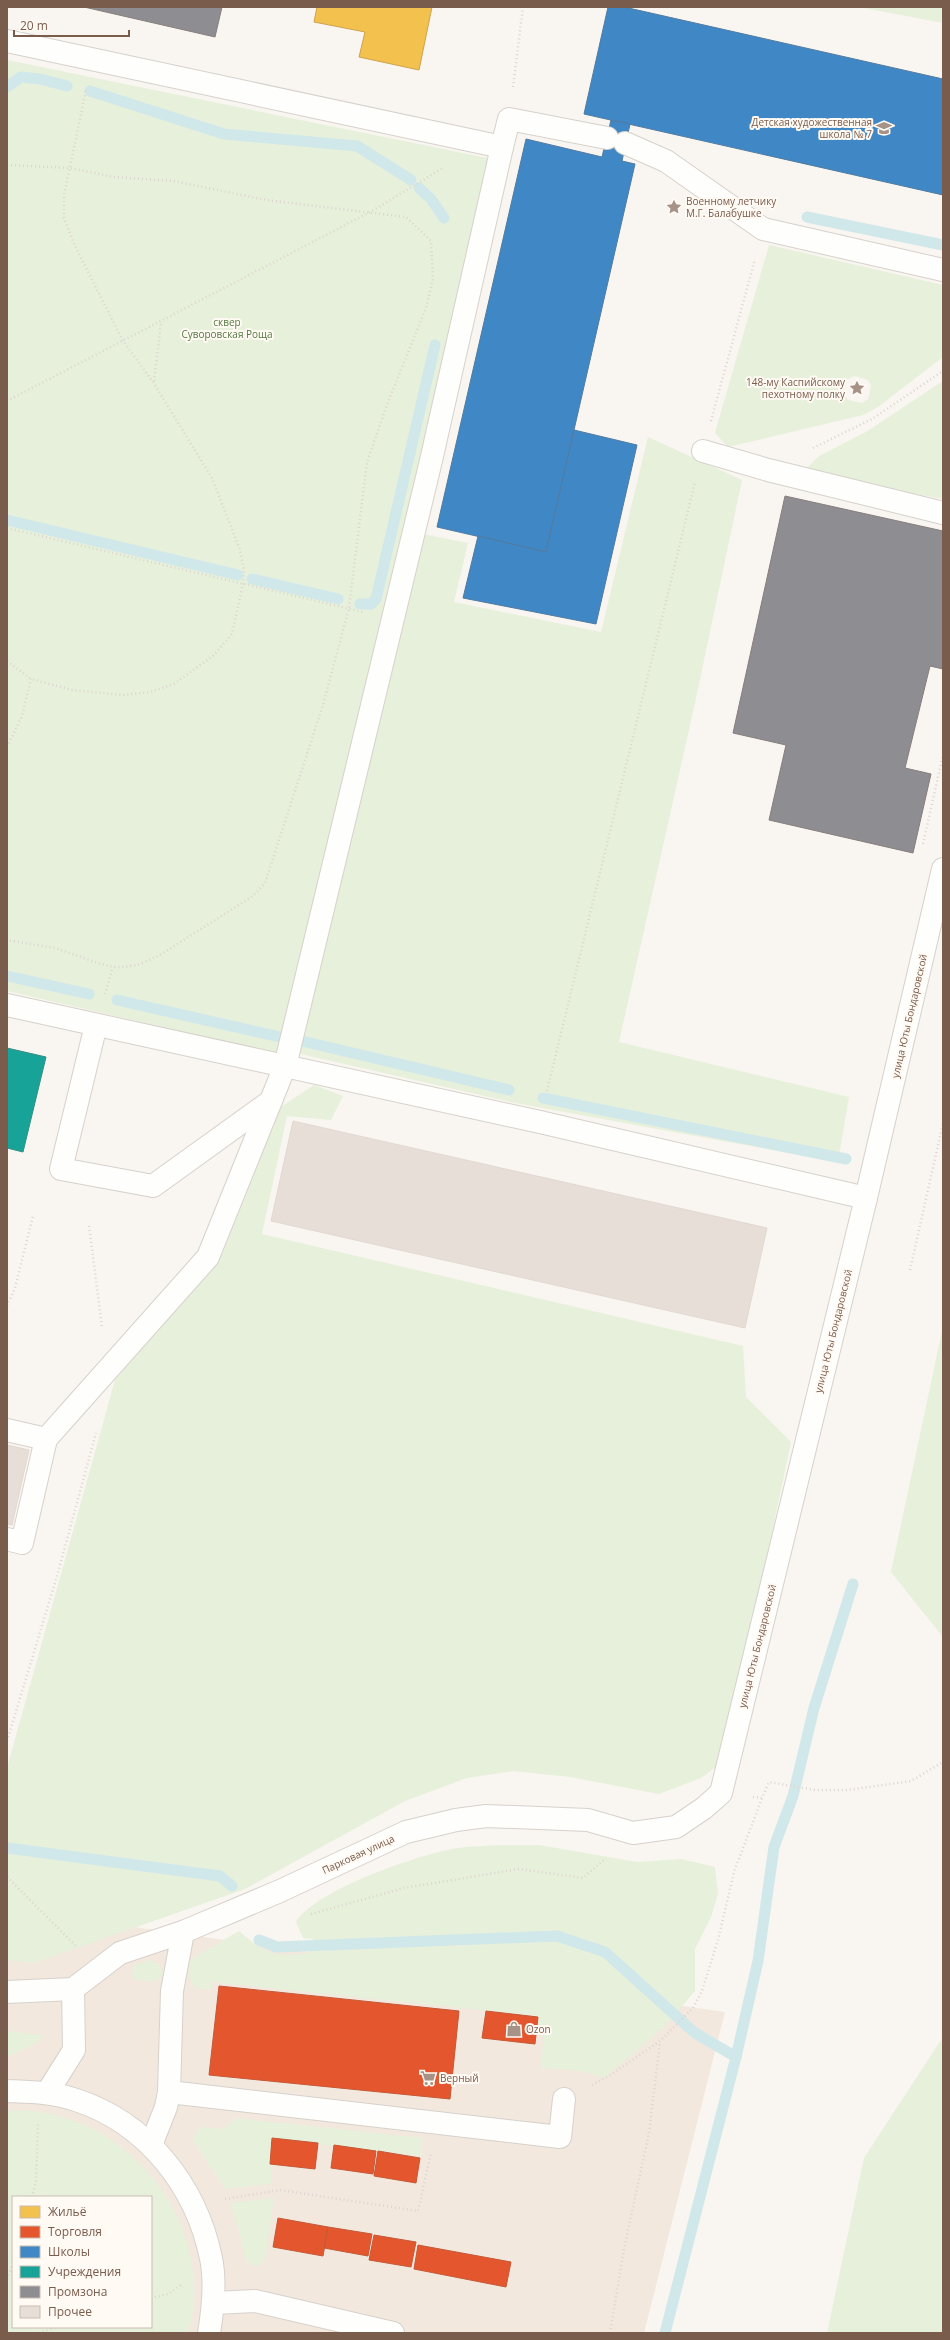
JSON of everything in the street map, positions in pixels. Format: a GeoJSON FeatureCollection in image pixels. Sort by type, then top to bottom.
{"type":"FeatureCollection","features":[{"type":"Feature","properties":{"kind":"street"},"geometry":{"type":"LineString","coordinates":[[7,41],[502,147]]}},
{"type":"Feature","properties":{"kind":"street"},"geometry":{"type":"LineString","coordinates":[[7,1539],[22,1543],[46,1439],[208,1257],[285,1066],[430,465],[509,119],[616,141],[666,161],[763,230],[943,270]]}},
{"type":"Feature","properties":{"kind":"street"},"geometry":{"type":"LineString","coordinates":[[703,450],[768,470],[943,513]]}},
{"type":"Feature","properties":{"kind":"street","name":"улица Юты Бондаровской"},"geometry":{"type":"LineString","coordinates":[[721,1793],[866,1198],[943,869]]}},
{"type":"Feature","properties":{"kind":"street"},"geometry":{"type":"LineString","coordinates":[[7,1006],[540,1122],[866,1198]]}},
{"type":"Feature","properties":{"kind":"street"},"geometry":{"type":"LineString","coordinates":[[96,1025],[61,1169],[153,1186],[271,1101]]}},
{"type":"Feature","properties":{"kind":"street"},"geometry":{"type":"LineString","coordinates":[[7,1430],[46,1439]]}},
{"type":"Feature","properties":{"kind":"street","name":"Парковая улица"},"geometry":{"type":"LineString","coordinates":[[73,1989],[120,1953],[183,1932],[280,1891],[406,1832],[456,1820],[486,1816],[588,1820],[633,1833],[676,1826],[704,1808],[721,1793]]}},
{"type":"Feature","properties":{"kind":"street"},"geometry":{"type":"LineString","coordinates":[[151,2145],[166,2108],[169,2092],[172,1991],[183,1932]]}},
{"type":"Feature","properties":{"kind":"street"},"geometry":{"type":"LineString","coordinates":[[7,1992],[73,1989],[74,2050],[47,2093]]}},
{"type":"Feature","properties":{"kind":"street"},"geometry":{"type":"LineString","coordinates":[[7,2091],[47,2093],[76,2100],[102,2111],[128,2126],[151,2145],[179,2178],[200,2217],[212,2259],[214,2303],[209,2333]]}},
{"type":"Feature","properties":{"kind":"street"},"geometry":{"type":"LineString","coordinates":[[169,2092],[560,2137],[564,2099]]}},
{"type":"Feature","properties":{"kind":"street"},"geometry":{"type":"LineString","coordinates":[[214,2303],[255,2301],[393,2333]]}},
{"type":"Feature","properties":{"kind":"path"},"geometry":{"type":"LineString","coordinates":[[509,119],[523,7]]}},
{"type":"Feature","properties":{"kind":"path"},"geometry":{"type":"LineString","coordinates":[[7,661],[31,679],[72,690],[124,695],[150,692],[174,684],[214,655],[232,634],[244,584],[244,571],[240,550],[212,478],[154,382],[122,341],[75,246],[64,218],[64,195],[91,60]]}},
{"type":"Feature","properties":{"kind":"path"},"geometry":{"type":"LineString","coordinates":[[7,165],[70,168],[114,177],[174,181],[266,200],[350,211],[372,211],[406,217],[420,228],[431,241],[433,279],[426,308],[388,402],[367,462],[349,608],[323,705],[265,883],[254,896],[160,955],[140,964],[125,968],[113,968],[55,948],[7,940]]}},
{"type":"Feature","properties":{"kind":"path"},"geometry":{"type":"LineString","coordinates":[[7,401],[372,211],[446,166]]}},
{"type":"Feature","properties":{"kind":"path"},"geometry":{"type":"LineString","coordinates":[[540,1122],[703,450],[763,230]]}},
{"type":"Feature","properties":{"kind":"path"},"geometry":{"type":"LineString","coordinates":[[154,382],[161,322]]}},
{"type":"Feature","properties":{"kind":"path"},"geometry":{"type":"LineString","coordinates":[[768,470],[872,419],[943,371]]}},
{"type":"Feature","properties":{"kind":"path"},"geometry":{"type":"LineString","coordinates":[[7,528],[392,619]]}},
{"type":"Feature","properties":{"kind":"path"},"geometry":{"type":"LineString","coordinates":[[7,747],[22,716],[31,679]]}},
{"type":"Feature","properties":{"kind":"path"},"geometry":{"type":"LineString","coordinates":[[910,1270],[943,1123]]}},
{"type":"Feature","properties":{"kind":"path"},"geometry":{"type":"LineString","coordinates":[[7,1306],[14,1288],[33,1216]]}},
{"type":"Feature","properties":{"kind":"path"},"geometry":{"type":"LineString","coordinates":[[89,1226],[108,1371]]}},
{"type":"Feature","properties":{"kind":"path"},"geometry":{"type":"LineString","coordinates":[[7,1742],[56,1576],[98,1425]]}},
{"type":"Feature","properties":{"kind":"path"},"geometry":{"type":"LineString","coordinates":[[777,1782],[815,1790],[848,1790],[911,1781],[943,1762]]}},
{"type":"Feature","properties":{"kind":"path"},"geometry":{"type":"LineString","coordinates":[[564,2099],[609,2076],[660,2041],[693,2008],[702,1991],[734,1872],[762,1798]]}},
{"type":"Feature","properties":{"kind":"path"},"geometry":{"type":"LineString","coordinates":[[306,1915],[404,1888],[519,1869],[583,1878],[633,1833]]}},
{"type":"Feature","properties":{"kind":"path"},"geometry":{"type":"LineString","coordinates":[[7,1877],[78,1947]]}},
{"type":"Feature","properties":{"kind":"path"},"geometry":{"type":"LineString","coordinates":[[610,2333],[623,2257],[649,2133],[660,2041]]}},
{"type":"Feature","properties":{"kind":"path"},"geometry":{"type":"LineString","coordinates":[[32,2196],[36,2181],[38,2120]]}},
{"type":"Feature","properties":{"kind":"path"},"geometry":{"type":"LineString","coordinates":[[222,2199],[280,2190],[418,2211],[438,2123]]}},
{"type":"Feature","properties":{"kind":"path"},"geometry":{"type":"LineString","coordinates":[[7,2279],[12,2266]]}},
{"type":"Feature","properties":{"kind":"path"},"geometry":{"type":"LineString","coordinates":[[152,2298],[168,2294],[184,2283]]}},
{"type":"Feature","properties":{"kind":"path"},"geometry":{"type":"LineString","coordinates":[[39,2333],[52,2328]]}},
{"type":"Feature","properties":{"kind":"shaded area"},"geometry":{"type":"Polygon","coordinates":[[[7,1914],[113,1924],[725,2012],[644,2333],[7,2333],[7,1914]]]}},
{"type":"Feature","properties":{"kind":"green space"},"geometry":{"type":"Polygon","coordinates":[[[859,7],[943,7],[943,23],[859,7]]]}},
{"type":"Feature","properties":{"kind":"green space","name":"сквер Суворовская Роща"},"geometry":{"type":"Polygon","coordinates":[[[7,60],[492,159],[280,1054],[7,991],[7,60]]]}},
{"type":"Feature","properties":{"kind":"green space"},"geometry":{"type":"Polygon","coordinates":[[[769,245],[943,285],[943,357],[878,407],[863,415],[728,447],[715,433],[769,245]],[[854,376],[846,380],[844,394],[848,400],[862,403],[868,399],[871,386],[868,380],[854,376]]]}},
{"type":"Feature","properties":{"kind":"green space"},"geometry":{"type":"Polygon","coordinates":[[[943,381],[943,499],[842,480],[805,470],[819,456],[866,432],[943,381]]]}},
{"type":"Feature","properties":{"kind":"green space"},"geometry":{"type":"Polygon","coordinates":[[[648,437],[742,480],[695,703],[619,1042],[849,1097],[838,1162],[515,1103],[296,1053],[418,533],[468,543],[454,602],[601,632],[648,437]]]}},
{"type":"Feature","properties":{"kind":"green space"},"geometry":{"type":"Polygon","coordinates":[[[314,1085],[343,1096],[331,1120],[287,1116],[262,1234],[743,1346],[746,1397],[791,1442],[724,1761],[701,1778],[659,1794],[570,1777],[513,1771],[467,1778],[405,1801],[245,1889],[34,1963],[7,1960],[7,1768],[115,1380],[222,1255],[281,1107],[314,1085]]]}},
{"type":"Feature","properties":{"kind":"green space"},"geometry":{"type":"Polygon","coordinates":[[[943,1326],[943,1637],[891,1572],[943,1326]]]}},
{"type":"Feature","properties":{"kind":"green space"},"geometry":{"type":"Polygon","coordinates":[[[499,1845],[539,1845],[637,1862],[681,1859],[715,1867],[718,1894],[711,1917],[695,1949],[695,1991],[663,2028],[604,2078],[581,2071],[540,2068],[544,2036],[539,2034],[538,2016],[212,1982],[211,1989],[197,1989],[190,1979],[189,1968],[191,1959],[239,1931],[263,1949],[270,1952],[287,1955],[308,1953],[313,1939],[303,1938],[296,1922],[307,1910],[324,1898],[370,1875],[419,1858],[457,1848],[499,1845]]]}},
{"type":"Feature","properties":{"kind":"green space"},"geometry":{"type":"Polygon","coordinates":[[[150,1960],[160,1965],[163,1975],[152,1981],[131,1978],[134,1965],[150,1960]]]}},
{"type":"Feature","properties":{"kind":"green space"},"geometry":{"type":"Polygon","coordinates":[[[7,2031],[44,2035],[37,2043],[7,2057],[7,2031]]]}},
{"type":"Feature","properties":{"kind":"green space"},"geometry":{"type":"Polygon","coordinates":[[[943,2037],[943,2333],[827,2333],[864,2158],[943,2037]]]}},
{"type":"Feature","properties":{"kind":"green space"},"geometry":{"type":"Polygon","coordinates":[[[7,2111],[49,2114],[88,2127],[123,2148],[152,2177],[175,2212],[189,2250],[194,2291],[188,2333],[7,2333],[7,2111]]]}},
{"type":"Feature","properties":{"kind":"green space"},"geometry":{"type":"Polygon","coordinates":[[[236,2118],[422,2138],[422,2156],[271,2139],[271,2184],[225,2189],[193,2141],[198,2129],[206,2127],[223,2129],[236,2118]]]}},
{"type":"Feature","properties":{"kind":"green space"},"geometry":{"type":"Polygon","coordinates":[[[274,2198],[265,2259],[258,2267],[248,2264],[245,2259],[240,2234],[230,2203],[274,2198]]]}},
{"type":"Feature","properties":{"kind":"building: Жильё"},"geometry":{"type":"Polygon","coordinates":[[[317,7],[432,7],[419,70],[359,57],[365,32],[314,22],[317,7]]]}},
{"type":"Feature","properties":{"kind":"building: Торговля"},"geometry":{"type":"Polygon","coordinates":[[[219,1986],[459,2011],[450,2099],[209,2075],[219,1986]]]}},
{"type":"Feature","properties":{"kind":"building: Торговля"},"geometry":{"type":"Polygon","coordinates":[[[486,2011],[538,2017],[535,2044],[482,2038],[486,2011]]]}},
{"type":"Feature","properties":{"kind":"building: Торговля"},"geometry":{"type":"Polygon","coordinates":[[[272,2138],[318,2143],[315,2169],[270,2164],[272,2138]]]}},
{"type":"Feature","properties":{"kind":"building: Торговля"},"geometry":{"type":"Polygon","coordinates":[[[334,2145],[376,2151],[373,2174],[331,2168],[334,2145]]]}},
{"type":"Feature","properties":{"kind":"building: Торговля"},"geometry":{"type":"Polygon","coordinates":[[[378,2151],[420,2158],[416,2183],[374,2176],[378,2151]]]}},
{"type":"Feature","properties":{"kind":"building: Торговля"},"geometry":{"type":"Polygon","coordinates":[[[278,2218],[328,2227],[323,2256],[273,2247],[278,2218]]]}},
{"type":"Feature","properties":{"kind":"building: Торговля"},"geometry":{"type":"Polygon","coordinates":[[[328,2227],[372,2234],[368,2256],[324,2248],[328,2227]]]}},
{"type":"Feature","properties":{"kind":"building: Торговля"},"geometry":{"type":"Polygon","coordinates":[[[374,2235],[416,2242],[411,2267],[369,2260],[374,2235]]]}},
{"type":"Feature","properties":{"kind":"building: Торговля"},"geometry":{"type":"Polygon","coordinates":[[[418,2245],[511,2262],[506,2287],[414,2269],[418,2245]]]}},
{"type":"Feature","properties":{"kind":"building: Школы"},"geometry":{"type":"Polygon","coordinates":[[[608,7],[624,7],[943,79],[943,195],[584,114],[608,7]]]}},
{"type":"Feature","properties":{"kind":"building: Школы"},"geometry":{"type":"Polygon","coordinates":[[[611,120],[630,124],[622,161],[635,164],[546,552],[437,527],[526,139],[602,157],[611,120]]]}},
{"type":"Feature","properties":{"kind":"building: Школы"},"geometry":{"type":"Polygon","coordinates":[[[574,430],[637,445],[596,624],[463,598],[478,536],[546,552],[574,430]]]}},
{"type":"Feature","properties":{"kind":"building: Учреждения"},"geometry":{"type":"Polygon","coordinates":[[[7,1048],[46,1057],[23,1152],[7,1148],[7,1048]]]}},
{"type":"Feature","properties":{"kind":"building: Промзона"},"geometry":{"type":"Polygon","coordinates":[[[84,7],[222,7],[215,37],[84,7]]]}},
{"type":"Feature","properties":{"kind":"building: Промзона"},"geometry":{"type":"Polygon","coordinates":[[[785,496],[943,531],[943,669],[930,666],[905,768],[931,774],[913,853],[769,820],[786,745],[733,733],[785,496]]]}},
{"type":"Feature","properties":{"kind":"building: Прочее"},"geometry":{"type":"Polygon","coordinates":[[[293,1121],[767,1228],[745,1328],[271,1221],[293,1121]]]}},
{"type":"Feature","properties":{"kind":"building: Прочее"},"geometry":{"type":"Polygon","coordinates":[[[7,1445],[29,1450],[12,1525],[7,1524],[7,1445]]]}},
{"type":"Feature","properties":{"kind":"waterway"},"geometry":{"type":"LineString","coordinates":[[7,87],[21,77],[40,79],[67,86]]}},
{"type":"Feature","properties":{"kind":"waterway"},"geometry":{"type":"LineString","coordinates":[[90,91],[224,134],[357,146],[411,180]]}},
{"type":"Feature","properties":{"kind":"waterway"},"geometry":{"type":"LineString","coordinates":[[419,188],[431,199],[444,218]]}},
{"type":"Feature","properties":{"kind":"waterway"},"geometry":{"type":"LineString","coordinates":[[807,217],[943,245]]}},
{"type":"Feature","properties":{"kind":"waterway"},"geometry":{"type":"LineString","coordinates":[[360,604],[371,604],[376,599],[435,345]]}},
{"type":"Feature","properties":{"kind":"waterway"},"geometry":{"type":"LineString","coordinates":[[7,520],[238,575]]}},
{"type":"Feature","properties":{"kind":"waterway"},"geometry":{"type":"LineString","coordinates":[[252,579],[338,599]]}},
{"type":"Feature","properties":{"kind":"waterway"},"geometry":{"type":"LineString","coordinates":[[7,976],[89,994]]}},
{"type":"Feature","properties":{"kind":"waterway"},"geometry":{"type":"LineString","coordinates":[[117,1000],[280,1037]]}},
{"type":"Feature","properties":{"kind":"waterway"},"geometry":{"type":"LineString","coordinates":[[302,1041],[509,1090]]}},
{"type":"Feature","properties":{"kind":"waterway"},"geometry":{"type":"LineString","coordinates":[[543,1098],[846,1159]]}},
{"type":"Feature","properties":{"kind":"waterway"},"geometry":{"type":"LineString","coordinates":[[665,2333],[736,2057],[758,1961],[774,1847],[793,1796],[814,1708],[853,1584]]}},
{"type":"Feature","properties":{"kind":"waterway"},"geometry":{"type":"LineString","coordinates":[[7,1848],[220,1876],[232,1886]]}},
{"type":"Feature","properties":{"kind":"waterway"},"geometry":{"type":"LineString","coordinates":[[259,1940],[277,1947],[557,1936],[605,1952],[695,2033],[736,2057]]}},
{"type":"Feature","properties":{"kind":"place","name":"Детская художественная школа № 7"},"geometry":{"type":"Point","coordinates":[884,128]}},
{"type":"Feature","properties":{"kind":"place","name":"Военному летчику М.Г. Балабушке"},"geometry":{"type":"Point","coordinates":[674,207]}},
{"type":"Feature","properties":{"kind":"place","name":"148-му Каспийскому пехотному полку"},"geometry":{"type":"Point","coordinates":[857,388]}},
{"type":"Feature","properties":{"kind":"place","name":"Ozon"},"geometry":{"type":"Point","coordinates":[514,2029]}},
{"type":"Feature","properties":{"kind":"place","name":"Верный"},"geometry":{"type":"Point","coordinates":[428,2078]}}]}
